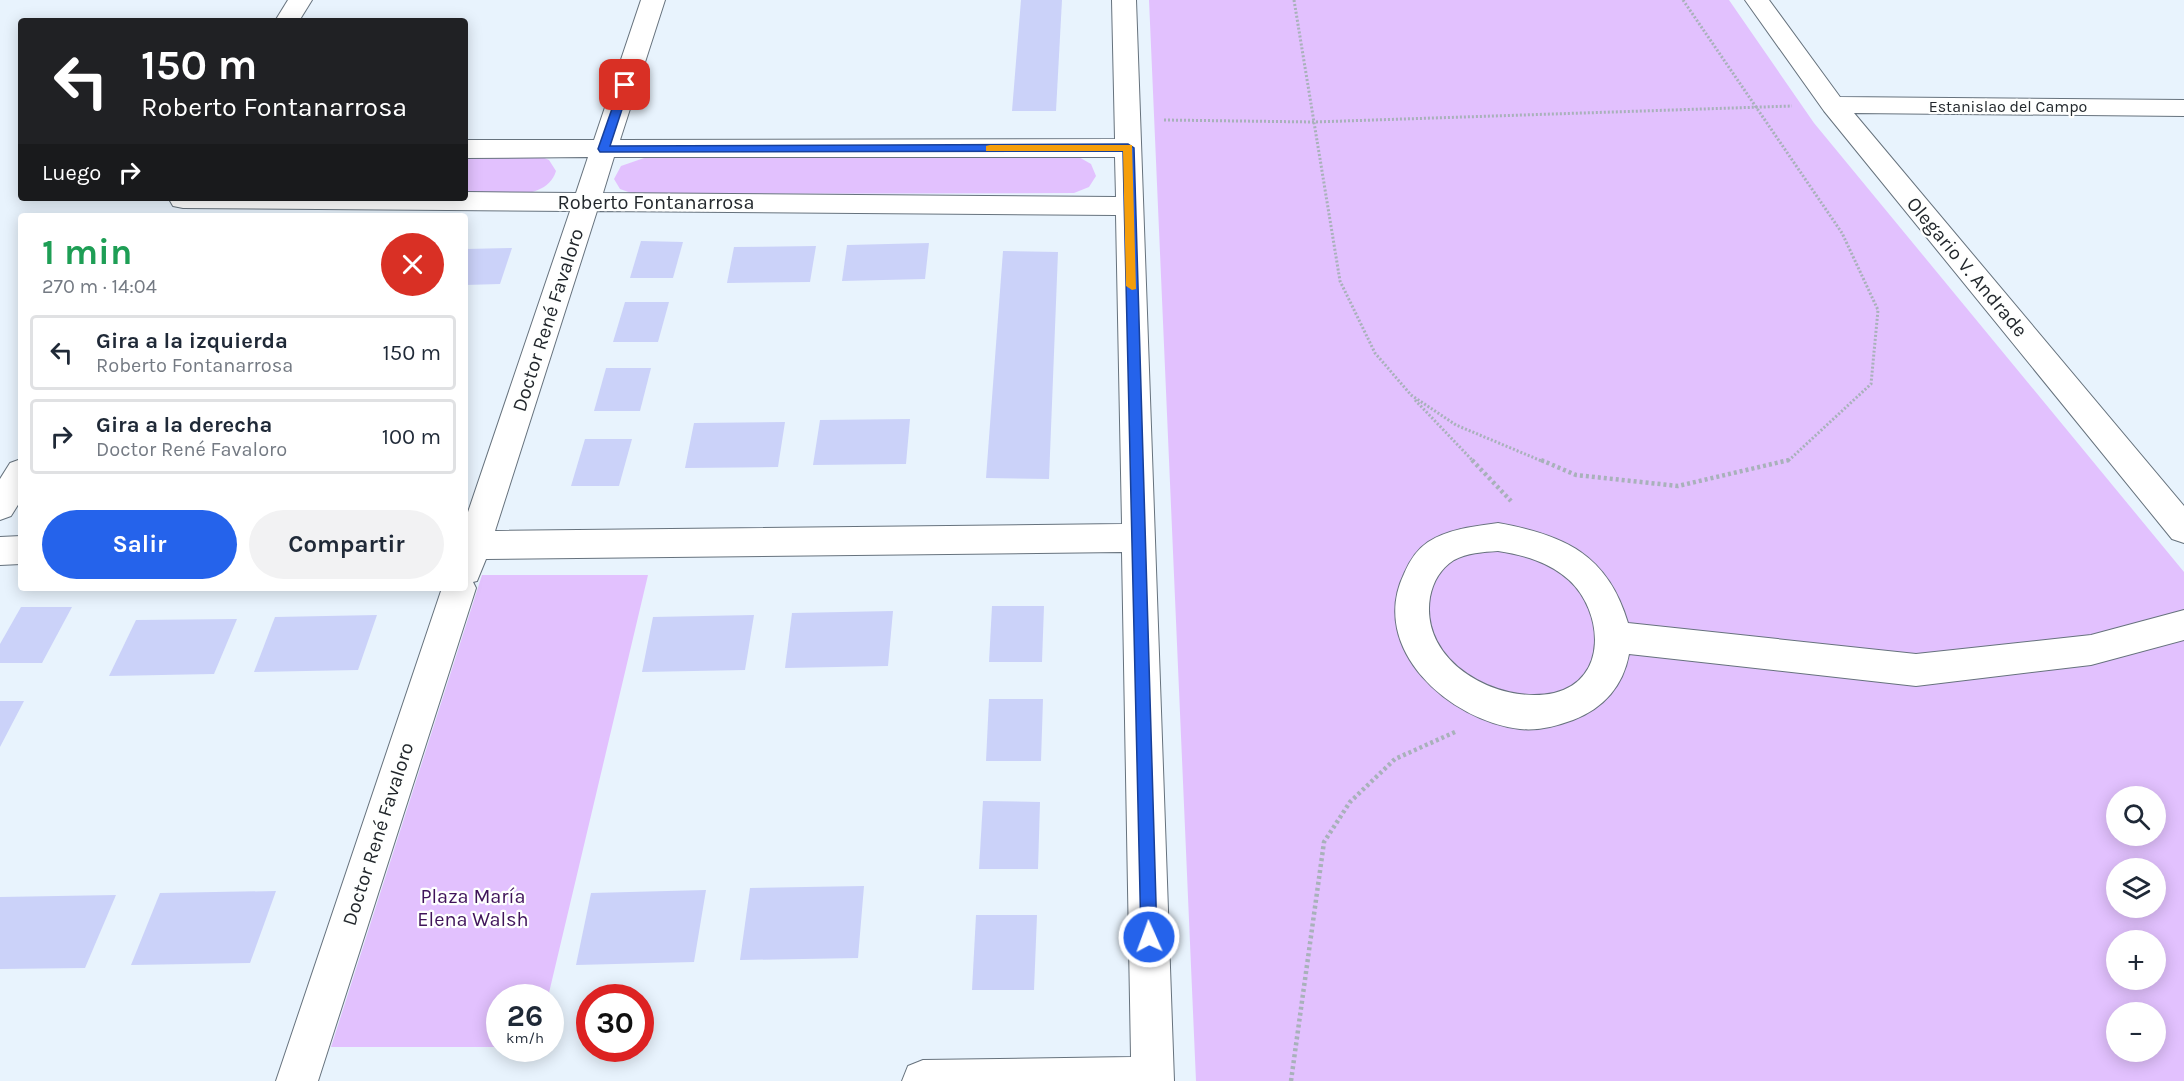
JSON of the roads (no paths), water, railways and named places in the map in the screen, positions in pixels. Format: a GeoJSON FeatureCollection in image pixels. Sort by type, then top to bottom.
{"type":"FeatureCollection","features":[{"type":"Feature","properties":{"kind":"street"},"geometry":{"type":"LineString","coordinates":[[289,18],[300,0]]}},
{"type":"Feature","properties":{"kind":"street","name":"Doctor René Favaloro"},"geometry":{"type":"LineString","coordinates":[[468,554],[653,0]]}},
{"type":"Feature","properties":{"kind":"street"},"geometry":{"type":"LineString","coordinates":[[922,1081],[1153,1079],[1124,0]]}},
{"type":"Feature","properties":{"kind":"street","name":"Olegario V. Andrade"},"geometry":{"type":"LineString","coordinates":[[1757,0],[1833,105],[2184,528]]}},
{"type":"Feature","properties":{"kind":"street","name":"Estanislao del Campo"},"geometry":{"type":"LineString","coordinates":[[1833,105],[2184,108]]}},
{"type":"Feature","properties":{"kind":"street"},"geometry":{"type":"LineString","coordinates":[[468,149],[604,149],[1128,134]]}},
{"type":"Feature","properties":{"kind":"street","name":"Roberto Fontanarrosa"},"geometry":{"type":"LineString","coordinates":[[180,204],[587,202],[1130,207]]}},
{"type":"Feature","properties":{"kind":"street"},"geometry":{"type":"LineString","coordinates":[[0,507],[18,477]]}},
{"type":"Feature","properties":{"kind":"street"},"geometry":{"type":"LineString","coordinates":[[1498,537],[1530,542],[1561,555],[1582,572],[1599,591],[1610,614],[1615,637],[1612,663],[1598,687],[1575,703],[1546,712],[1512,711],[1477,700],[1448,681],[1425,655],[1413,626],[1412,597],[1421,572],[1440,552],[1467,540],[1498,537]]}},
{"type":"Feature","properties":{"kind":"street"},"geometry":{"type":"LineString","coordinates":[[468,554],[1138,538]]}},
{"type":"Feature","properties":{"kind":"street"},"geometry":{"type":"LineString","coordinates":[[0,550],[18,550]]}},
{"type":"Feature","properties":{"kind":"street","name":"Doctor René Favaloro"},"geometry":{"type":"LineString","coordinates":[[297,1081],[458,591]]}},
{"type":"Feature","properties":{"kind":"street"},"geometry":{"type":"LineString","coordinates":[[1615,637],[1916,670],[2091,650],[2184,625]]}},
{"type":"Feature","properties":{"kind":"park label","name":"Plaza María Elena Walsh"},"geometry":{"type":"Point","coordinates":[473,908]}}]}
